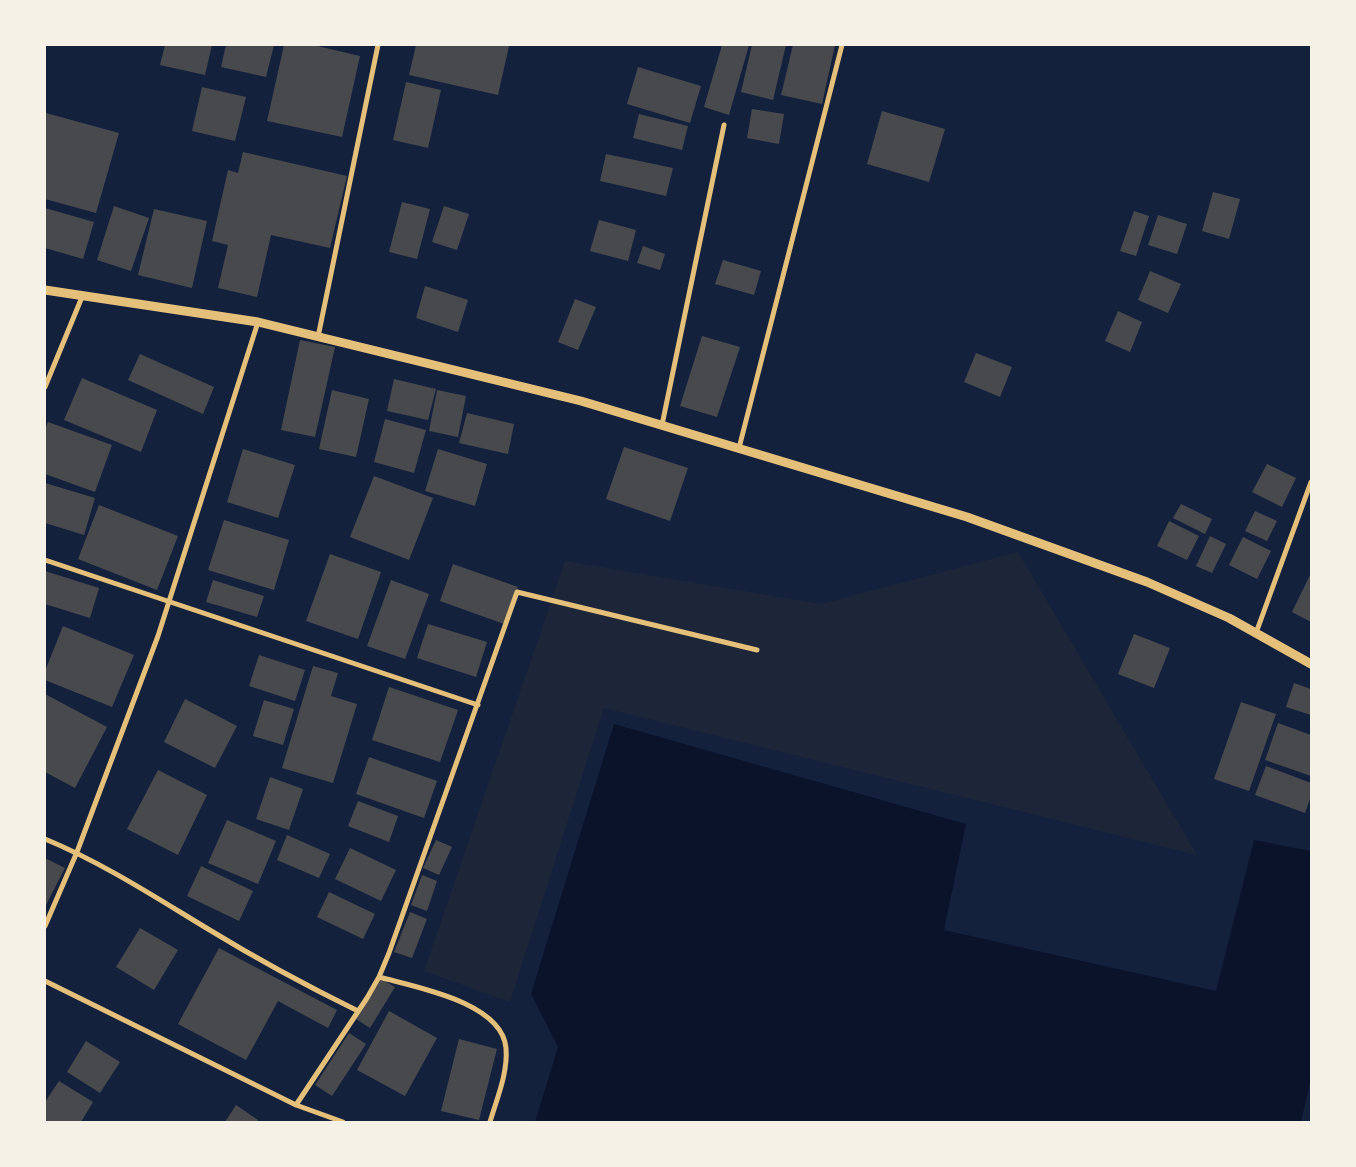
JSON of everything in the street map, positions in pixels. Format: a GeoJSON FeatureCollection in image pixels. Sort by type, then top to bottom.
{"type":"FeatureCollection","features":[{"type":"Feature","properties":{"kind":"street"},"geometry":{"type":"LineString","coordinates":[[318,337],[378,45]]}},
{"type":"Feature","properties":{"kind":"street"},"geometry":{"type":"LineString","coordinates":[[739,448],[842,45]]}},
{"type":"Feature","properties":{"kind":"street"},"geometry":{"type":"LineString","coordinates":[[662,425],[724,125]]}},
{"type":"Feature","properties":{"kind":"street"},"geometry":{"type":"LineString","coordinates":[[45,290],[258,322],[581,401],[967,517],[1147,582],[1229,618],[1311,664]]}},
{"type":"Feature","properties":{"kind":"street"},"geometry":{"type":"LineString","coordinates":[[45,386],[82,297]]}},
{"type":"Feature","properties":{"kind":"street"},"geometry":{"type":"LineString","coordinates":[[45,926],[77,852],[170,602],[258,322]]}},
{"type":"Feature","properties":{"kind":"street"},"geometry":{"type":"LineString","coordinates":[[1256,633],[1311,482]]}},
{"type":"Feature","properties":{"kind":"street"},"geometry":{"type":"LineString","coordinates":[[45,560],[478,705]]}},
{"type":"Feature","properties":{"kind":"street"},"geometry":{"type":"LineString","coordinates":[[296,1105],[358,1011],[379,977],[390,953],[517,592],[757,650]]}},
{"type":"Feature","properties":{"kind":"street"},"geometry":{"type":"LineString","coordinates":[[45,839],[77,852],[153,895],[257,959],[358,1011]]}},
{"type":"Feature","properties":{"kind":"street"},"geometry":{"type":"LineString","coordinates":[[379,977],[446,996],[474,1008],[494,1022],[501,1033],[506,1047],[504,1076],[490,1122]]}},
{"type":"Feature","properties":{"kind":"street"},"geometry":{"type":"LineString","coordinates":[[45,981],[296,1105],[343,1122]]}},
{"type":"Feature","properties":{"kind":"shaded area"},"geometry":{"type":"Polygon","coordinates":[[[1018,552],[1197,855],[604,708],[510,1002],[424,971],[565,561],[821,604],[1018,552]]]}},
{"type":"Feature","properties":{"kind":"shaded area"},"geometry":{"type":"Polygon","coordinates":[[[614,724],[966,824],[944,930],[1216,991],[1254,840],[1311,851],[1311,1079],[1301,1122],[535,1122],[558,1047],[531,994],[614,724]]]}},
{"type":"Feature","properties":{"kind":"building"},"geometry":{"type":"Polygon","coordinates":[[[165,45],[212,45],[205,75],[160,65],[165,45]]]}},
{"type":"Feature","properties":{"kind":"building"},"geometry":{"type":"Polygon","coordinates":[[[226,45],[274,45],[266,77],[221,67],[226,45]]]}},
{"type":"Feature","properties":{"kind":"building"},"geometry":{"type":"Polygon","coordinates":[[[284,45],[313,45],[360,56],[342,137],[267,121],[284,45]]]}},
{"type":"Feature","properties":{"kind":"building"},"geometry":{"type":"Polygon","coordinates":[[[416,45],[509,46],[498,95],[409,75],[416,45]]]}},
{"type":"Feature","properties":{"kind":"building"},"geometry":{"type":"Polygon","coordinates":[[[722,45],[749,45],[729,115],[704,107],[722,45]]]}},
{"type":"Feature","properties":{"kind":"building"},"geometry":{"type":"Polygon","coordinates":[[[752,45],[786,45],[773,100],[741,92],[752,45]]]}},
{"type":"Feature","properties":{"kind":"building"},"geometry":{"type":"Polygon","coordinates":[[[793,45],[835,45],[822,104],[781,95],[793,45]]]}},
{"type":"Feature","properties":{"kind":"building"},"geometry":{"type":"Polygon","coordinates":[[[638,67],[701,86],[690,123],[627,104],[638,67]]]}},
{"type":"Feature","properties":{"kind":"building"},"geometry":{"type":"Polygon","coordinates":[[[406,82],[441,90],[428,148],[393,140],[406,82]]]}},
{"type":"Feature","properties":{"kind":"building"},"geometry":{"type":"Polygon","coordinates":[[[202,87],[246,97],[235,141],[192,131],[202,87]]]}},
{"type":"Feature","properties":{"kind":"building"},"geometry":{"type":"Polygon","coordinates":[[[752,109],[784,114],[779,144],[747,138],[752,109]]]}},
{"type":"Feature","properties":{"kind":"building"},"geometry":{"type":"Polygon","coordinates":[[[882,111],[945,129],[929,182],[867,164],[882,111]]]}},
{"type":"Feature","properties":{"kind":"building"},"geometry":{"type":"Polygon","coordinates":[[[46,113],[119,133],[96,213],[45,199],[46,113]]]}},
{"type":"Feature","properties":{"kind":"building"},"geometry":{"type":"Polygon","coordinates":[[[639,114],[688,126],[682,150],[633,138],[639,114]]]}},
{"type":"Feature","properties":{"kind":"building"},"geometry":{"type":"Polygon","coordinates":[[[243,152],[347,176],[330,248],[271,235],[257,297],[218,288],[228,245],[212,241],[228,170],[238,173],[243,152]]]}},
{"type":"Feature","properties":{"kind":"building"},"geometry":{"type":"Polygon","coordinates":[[[606,154],[673,168],[666,196],[600,181],[606,154]]]}},
{"type":"Feature","properties":{"kind":"building"},"geometry":{"type":"Polygon","coordinates":[[[1213,192],[1240,199],[1229,239],[1202,231],[1213,192]]]}},
{"type":"Feature","properties":{"kind":"building"},"geometry":{"type":"Polygon","coordinates":[[[402,202],[430,209],[417,259],[389,252],[402,202]]]}},
{"type":"Feature","properties":{"kind":"building"},"geometry":{"type":"Polygon","coordinates":[[[114,206],[149,218],[131,271],[97,260],[114,206]]]}},
{"type":"Feature","properties":{"kind":"building"},"geometry":{"type":"Polygon","coordinates":[[[444,206],[469,214],[457,250],[432,242],[444,206]]]}},
{"type":"Feature","properties":{"kind":"building"},"geometry":{"type":"Polygon","coordinates":[[[45,208],[94,222],[83,259],[45,248],[45,208]]]}},
{"type":"Feature","properties":{"kind":"building"},"geometry":{"type":"Polygon","coordinates":[[[154,209],[207,221],[192,288],[138,275],[154,209]]]}},
{"type":"Feature","properties":{"kind":"building"},"geometry":{"type":"Polygon","coordinates":[[[1134,211],[1149,216],[1136,256],[1120,251],[1134,211]]]}},
{"type":"Feature","properties":{"kind":"building"},"geometry":{"type":"Polygon","coordinates":[[[1158,215],[1187,224],[1177,254],[1148,245],[1158,215]]]}},
{"type":"Feature","properties":{"kind":"building"},"geometry":{"type":"Polygon","coordinates":[[[599,220],[636,230],[628,261],[590,251],[599,220]]]}},
{"type":"Feature","properties":{"kind":"building"},"geometry":{"type":"Polygon","coordinates":[[[643,246],[665,254],[660,270],[637,263],[643,246]]]}},
{"type":"Feature","properties":{"kind":"building"},"geometry":{"type":"Polygon","coordinates":[[[723,260],[761,271],[754,295],[715,284],[723,260]]]}},
{"type":"Feature","properties":{"kind":"building"},"geometry":{"type":"Polygon","coordinates":[[[1150,271],[1181,284],[1168,313],[1138,300],[1150,271]]]}},
{"type":"Feature","properties":{"kind":"building"},"geometry":{"type":"Polygon","coordinates":[[[425,286],[468,300],[458,332],[416,318],[425,286]]]}},
{"type":"Feature","properties":{"kind":"building"},"geometry":{"type":"Polygon","coordinates":[[[575,299],[596,307],[578,350],[558,342],[575,299]]]}},
{"type":"Feature","properties":{"kind":"building"},"geometry":{"type":"Polygon","coordinates":[[[1118,311],[1142,322],[1130,352],[1105,341],[1118,311]]]}},
{"type":"Feature","properties":{"kind":"building"},"geometry":{"type":"Polygon","coordinates":[[[702,336],[740,347],[717,417],[680,406],[702,336]]]}},
{"type":"Feature","properties":{"kind":"building"},"geometry":{"type":"Polygon","coordinates":[[[300,340],[335,347],[315,437],[281,430],[300,340]]]}},
{"type":"Feature","properties":{"kind":"building"},"geometry":{"type":"Polygon","coordinates":[[[976,353],[1012,367],[1000,397],[964,382],[976,353]]]}},
{"type":"Feature","properties":{"kind":"building"},"geometry":{"type":"Polygon","coordinates":[[[140,354],[214,387],[203,414],[128,380],[140,354]]]}},
{"type":"Feature","properties":{"kind":"building"},"geometry":{"type":"Polygon","coordinates":[[[82,378],[157,410],[141,452],[64,420],[82,378]]]}},
{"type":"Feature","properties":{"kind":"building"},"geometry":{"type":"Polygon","coordinates":[[[394,379],[436,389],[428,420],[387,411],[394,379]]]}},
{"type":"Feature","properties":{"kind":"building"},"geometry":{"type":"Polygon","coordinates":[[[332,390],[369,399],[356,457],[319,449],[332,390]]]}},
{"type":"Feature","properties":{"kind":"building"},"geometry":{"type":"Polygon","coordinates":[[[437,390],[466,396],[458,437],[429,431],[437,390]]]}},
{"type":"Feature","properties":{"kind":"building"},"geometry":{"type":"Polygon","coordinates":[[[467,413],[514,424],[508,454],[459,443],[467,413]]]}},
{"type":"Feature","properties":{"kind":"building"},"geometry":{"type":"Polygon","coordinates":[[[385,419],[426,430],[414,473],[374,462],[385,419]]]}},
{"type":"Feature","properties":{"kind":"building"},"geometry":{"type":"Polygon","coordinates":[[[48,422],[112,445],[95,492],[45,474],[45,429],[48,422]]]}},
{"type":"Feature","properties":{"kind":"building"},"geometry":{"type":"Polygon","coordinates":[[[624,447],[688,468],[670,521],[606,499],[624,447]]]}},
{"type":"Feature","properties":{"kind":"building"},"geometry":{"type":"Polygon","coordinates":[[[243,449],[295,465],[278,518],[227,502],[243,449]]]}},
{"type":"Feature","properties":{"kind":"building"},"geometry":{"type":"Polygon","coordinates":[[[438,449],[487,464],[475,506],[425,491],[438,449]]]}},
{"type":"Feature","properties":{"kind":"building"},"geometry":{"type":"Polygon","coordinates":[[[1267,464],[1296,478],[1282,507],[1252,492],[1267,464]]]}},
{"type":"Feature","properties":{"kind":"building"},"geometry":{"type":"Polygon","coordinates":[[[374,476],[433,498],[409,560],[350,537],[374,476]]]}},
{"type":"Feature","properties":{"kind":"building"},"geometry":{"type":"Polygon","coordinates":[[[45,483],[95,498],[84,535],[45,523],[45,483]]]}},
{"type":"Feature","properties":{"kind":"building"},"geometry":{"type":"Polygon","coordinates":[[[1181,504],[1212,519],[1205,534],[1173,518],[1181,504]]]}},
{"type":"Feature","properties":{"kind":"building"},"geometry":{"type":"Polygon","coordinates":[[[99,505],[178,536],[157,590],[78,559],[99,505]]]}},
{"type":"Feature","properties":{"kind":"building"},"geometry":{"type":"Polygon","coordinates":[[[1255,511],[1277,521],[1267,541],[1245,531],[1255,511]]]}},
{"type":"Feature","properties":{"kind":"building"},"geometry":{"type":"Polygon","coordinates":[[[224,520],[289,540],[274,590],[208,570],[224,520]]]}},
{"type":"Feature","properties":{"kind":"building"},"geometry":{"type":"Polygon","coordinates":[[[1169,521],[1199,536],[1187,560],[1157,546],[1169,521]]]}},
{"type":"Feature","properties":{"kind":"building"},"geometry":{"type":"Polygon","coordinates":[[[1210,536],[1226,544],[1212,573],[1196,566],[1210,536]]]}},
{"type":"Feature","properties":{"kind":"building"},"geometry":{"type":"Polygon","coordinates":[[[1243,537],[1271,551],[1257,579],[1229,565],[1243,537]]]}},
{"type":"Feature","properties":{"kind":"building"},"geometry":{"type":"Polygon","coordinates":[[[330,554],[381,572],[358,639],[306,621],[330,554]]]}},
{"type":"Feature","properties":{"kind":"building"},"geometry":{"type":"Polygon","coordinates":[[[453,564],[518,587],[504,624],[440,601],[453,564]]]}},
{"type":"Feature","properties":{"kind":"building"},"geometry":{"type":"Polygon","coordinates":[[[45,571],[99,588],[90,618],[45,604],[45,571]]]}},
{"type":"Feature","properties":{"kind":"building"},"geometry":{"type":"Polygon","coordinates":[[[1311,573],[1311,622],[1292,612],[1311,573]]]}},
{"type":"Feature","properties":{"kind":"building"},"geometry":{"type":"Polygon","coordinates":[[[213,580],[264,596],[257,617],[206,602],[213,580]]]}},
{"type":"Feature","properties":{"kind":"building"},"geometry":{"type":"Polygon","coordinates":[[[391,580],[429,594],[405,659],[367,646],[391,580]]]}},
{"type":"Feature","properties":{"kind":"building"},"geometry":{"type":"Polygon","coordinates":[[[428,624],[487,642],[476,677],[417,658],[428,624]]]}},
{"type":"Feature","properties":{"kind":"building"},"geometry":{"type":"Polygon","coordinates":[[[63,626],[134,655],[112,707],[45,680],[45,671],[63,626]]]}},
{"type":"Feature","properties":{"kind":"building"},"geometry":{"type":"Polygon","coordinates":[[[1134,634],[1170,648],[1154,688],[1118,674],[1134,634]]]}},
{"type":"Feature","properties":{"kind":"building"},"geometry":{"type":"Polygon","coordinates":[[[259,655],[305,670],[295,701],[249,686],[259,655]]]}},
{"type":"Feature","properties":{"kind":"building"},"geometry":{"type":"Polygon","coordinates":[[[313,666],[338,673],[331,696],[357,704],[333,783],[282,768],[313,666]]]}},
{"type":"Feature","properties":{"kind":"building"},"geometry":{"type":"Polygon","coordinates":[[[1294,683],[1311,689],[1311,715],[1286,707],[1294,683]]]}},
{"type":"Feature","properties":{"kind":"building"},"geometry":{"type":"Polygon","coordinates":[[[389,687],[458,710],[440,762],[372,740],[389,687]]]}},
{"type":"Feature","properties":{"kind":"building"},"geometry":{"type":"Polygon","coordinates":[[[45,694],[107,727],[75,788],[45,772],[45,694]]]}},
{"type":"Feature","properties":{"kind":"building"},"geometry":{"type":"Polygon","coordinates":[[[185,699],[237,726],[215,768],[164,742],[185,699]]]}},
{"type":"Feature","properties":{"kind":"building"},"geometry":{"type":"Polygon","coordinates":[[[264,700],[294,709],[283,745],[253,736],[264,700]]]}},
{"type":"Feature","properties":{"kind":"building"},"geometry":{"type":"Polygon","coordinates":[[[1241,702],[1276,714],[1249,791],[1214,779],[1241,702]]]}},
{"type":"Feature","properties":{"kind":"building"},"geometry":{"type":"Polygon","coordinates":[[[1278,723],[1311,735],[1311,776],[1265,760],[1278,723]]]}},
{"type":"Feature","properties":{"kind":"building"},"geometry":{"type":"Polygon","coordinates":[[[369,757],[437,781],[424,818],[356,794],[369,757]]]}},
{"type":"Feature","properties":{"kind":"building"},"geometry":{"type":"Polygon","coordinates":[[[1266,766],[1311,783],[1311,796],[1305,813],[1255,795],[1266,766]]]}},
{"type":"Feature","properties":{"kind":"building"},"geometry":{"type":"Polygon","coordinates":[[[158,770],[207,795],[178,855],[127,829],[158,770]]]}},
{"type":"Feature","properties":{"kind":"building"},"geometry":{"type":"Polygon","coordinates":[[[270,777],[303,789],[289,830],[256,819],[270,777]]]}},
{"type":"Feature","properties":{"kind":"building"},"geometry":{"type":"Polygon","coordinates":[[[358,801],[398,816],[389,842],[348,826],[358,801]]]}},
{"type":"Feature","properties":{"kind":"building"},"geometry":{"type":"Polygon","coordinates":[[[227,820],[276,841],[258,884],[208,863],[227,820]]]}},
{"type":"Feature","properties":{"kind":"building"},"geometry":{"type":"Polygon","coordinates":[[[287,835],[330,854],[319,878],[277,860],[287,835]]]}},
{"type":"Feature","properties":{"kind":"building"},"geometry":{"type":"Polygon","coordinates":[[[436,840],[452,847],[439,875],[423,868],[436,840]]]}},
{"type":"Feature","properties":{"kind":"building"},"geometry":{"type":"Polygon","coordinates":[[[350,848],[396,870],[381,901],[335,879],[350,848]]]}},
{"type":"Feature","properties":{"kind":"building"},"geometry":{"type":"Polygon","coordinates":[[[45,858],[65,868],[45,907],[45,858]]]}},
{"type":"Feature","properties":{"kind":"building"},"geometry":{"type":"Polygon","coordinates":[[[201,866],[253,891],[239,921],[187,896],[201,866]]]}},
{"type":"Feature","properties":{"kind":"building"},"geometry":{"type":"Polygon","coordinates":[[[422,875],[437,881],[427,911],[411,905],[422,875]]]}},
{"type":"Feature","properties":{"kind":"building"},"geometry":{"type":"Polygon","coordinates":[[[329,892],[375,914],[363,939],[317,917],[329,892]]]}},
{"type":"Feature","properties":{"kind":"building"},"geometry":{"type":"Polygon","coordinates":[[[410,912],[427,919],[412,958],[394,952],[410,912]]]}},
{"type":"Feature","properties":{"kind":"building"},"geometry":{"type":"Polygon","coordinates":[[[140,928],[178,950],[154,990],[116,967],[140,928]]]}},
{"type":"Feature","properties":{"kind":"building"},"geometry":{"type":"Polygon","coordinates":[[[219,948],[337,1010],[328,1028],[278,1001],[246,1060],[178,1024],[219,948]]]}},
{"type":"Feature","properties":{"kind":"building"},"geometry":{"type":"Polygon","coordinates":[[[381,979],[395,987],[370,1028],[356,1019],[381,979]]]}},
{"type":"Feature","properties":{"kind":"building"},"geometry":{"type":"Polygon","coordinates":[[[389,1011],[437,1038],[405,1096],[357,1070],[389,1011]]]}},
{"type":"Feature","properties":{"kind":"building"},"geometry":{"type":"Polygon","coordinates":[[[349,1033],[366,1044],[332,1096],[315,1085],[349,1033]]]}},
{"type":"Feature","properties":{"kind":"building"},"geometry":{"type":"Polygon","coordinates":[[[459,1039],[497,1049],[479,1120],[441,1111],[459,1039]]]}},
{"type":"Feature","properties":{"kind":"building"},"geometry":{"type":"Polygon","coordinates":[[[86,1041],[120,1062],[100,1093],[67,1072],[86,1041]]]}},
{"type":"Feature","properties":{"kind":"building"},"geometry":{"type":"Polygon","coordinates":[[[59,1081],[93,1102],[81,1122],[45,1122],[45,1102],[59,1081]]]}},
{"type":"Feature","properties":{"kind":"building"},"geometry":{"type":"Polygon","coordinates":[[[236,1105],[258,1120],[257,1122],[225,1122],[236,1105]]]}}]}
